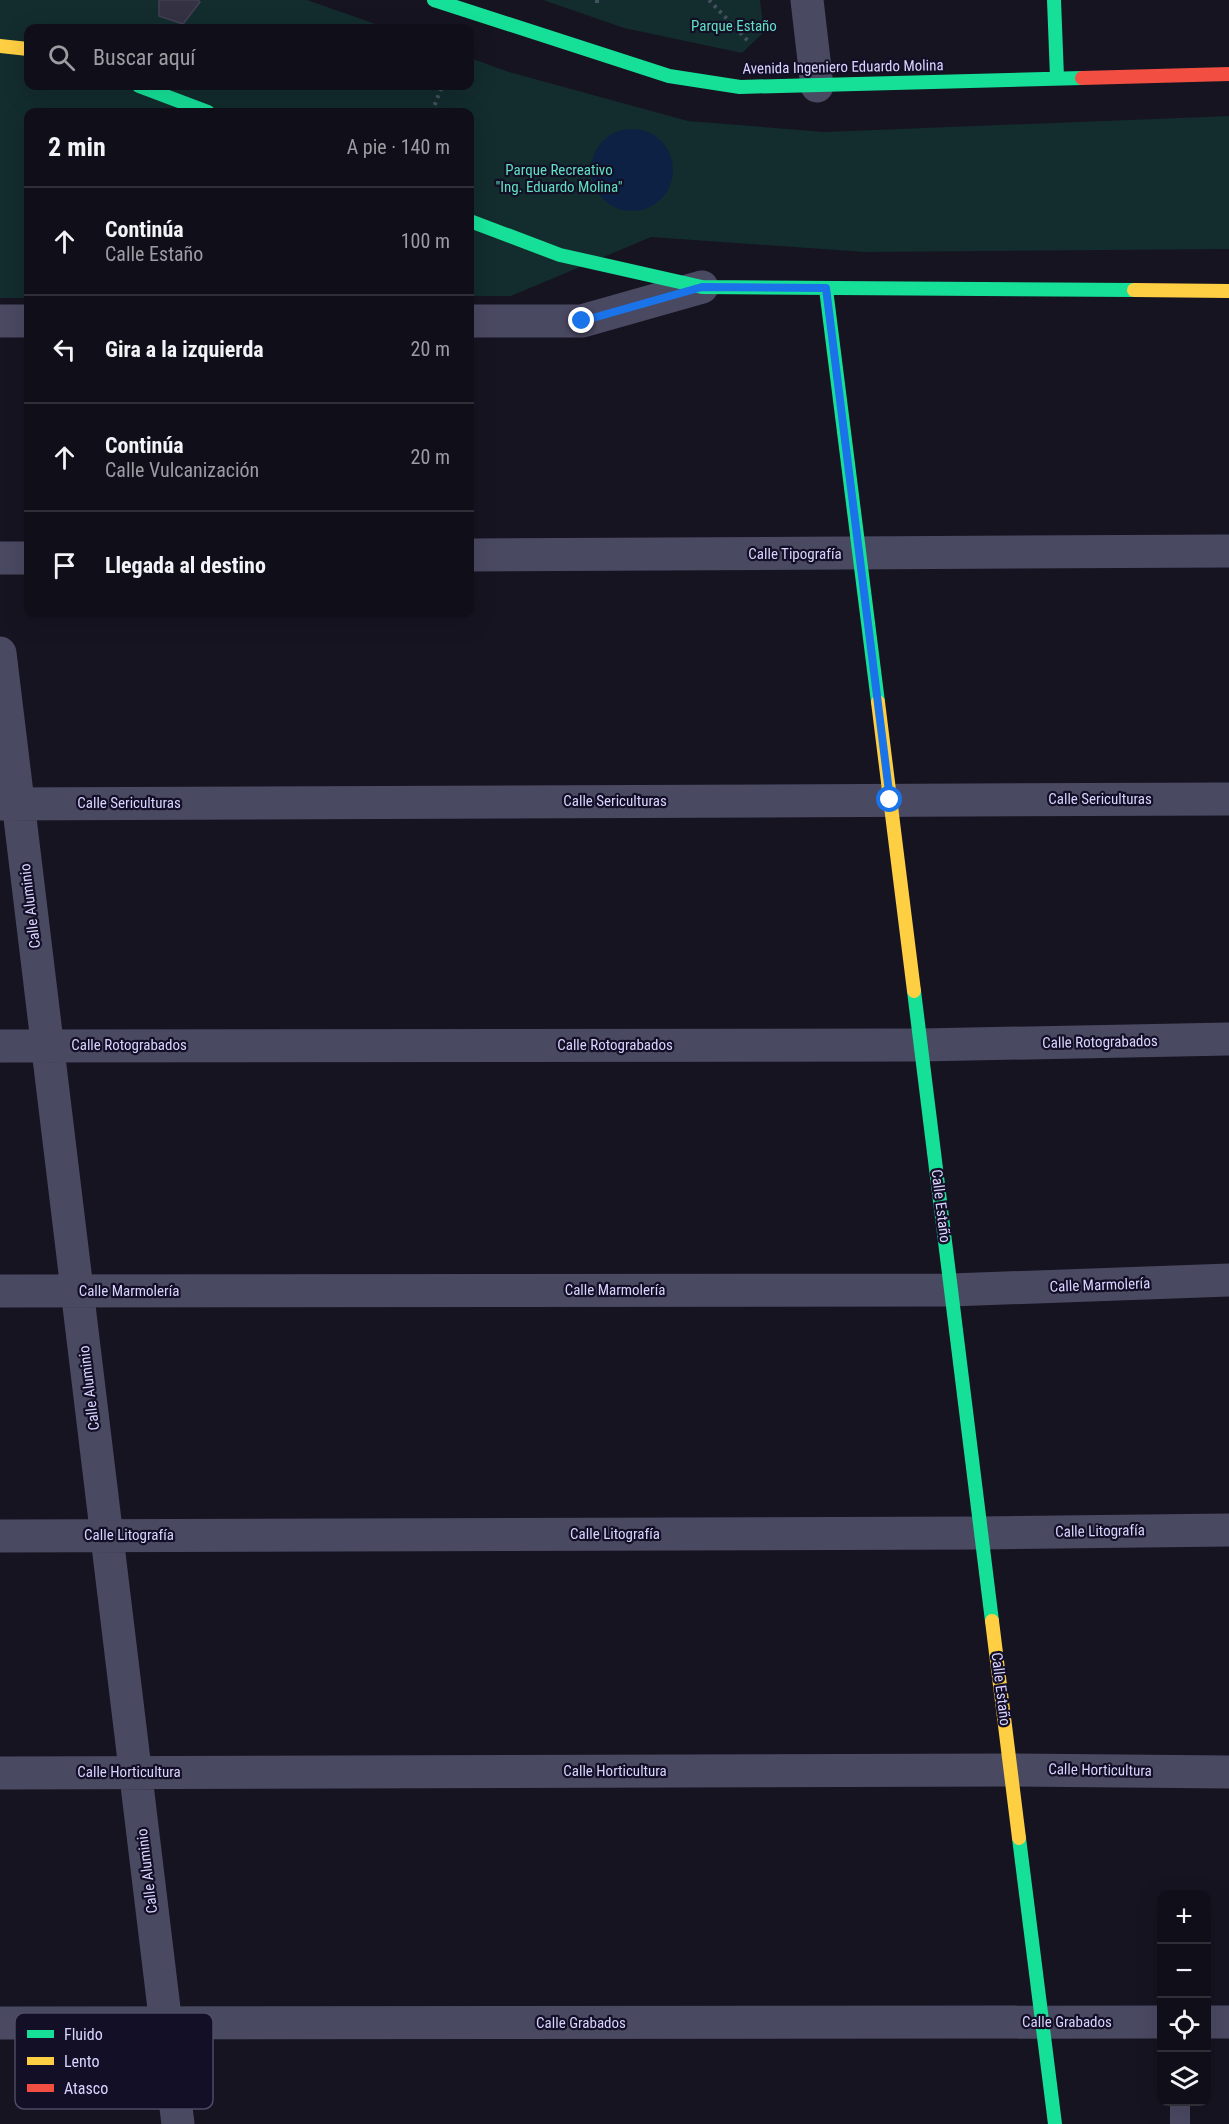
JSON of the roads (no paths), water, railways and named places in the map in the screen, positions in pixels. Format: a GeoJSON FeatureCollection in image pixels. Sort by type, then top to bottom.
{"type":"FeatureCollection","features":[{"type":"Feature","properties":{"kind":"street","name":"Avenida Ingeniero Eduardo Molina"},"geometry":{"type":"LineString","coordinates":[[434,0],[669,76],[740,87],[1229,74]]}},
{"type":"Feature","properties":{"kind":"street"},"geometry":{"type":"LineString","coordinates":[[807,0],[818,86]]}},
{"type":"Feature","properties":{"kind":"street"},"geometry":{"type":"LineString","coordinates":[[1054,0],[1057,77]]}},
{"type":"Feature","properties":{"kind":"street"},"geometry":{"type":"LineString","coordinates":[[0,46],[24,49]]}},
{"type":"Feature","properties":{"kind":"street"},"geometry":{"type":"LineString","coordinates":[[150,90],[197,108]]}},
{"type":"Feature","properties":{"kind":"street"},"geometry":{"type":"LineString","coordinates":[[474,223],[560,255],[702,287],[1229,291]]}},
{"type":"Feature","properties":{"kind":"street"},"geometry":{"type":"LineString","coordinates":[[474,321],[582,321],[702,287]]}},
{"type":"Feature","properties":{"kind":"street","name":"Calle Estaño"},"geometry":{"type":"LineString","coordinates":[[826,288],[1055,2124]]}},
{"type":"Feature","properties":{"kind":"street"},"geometry":{"type":"LineString","coordinates":[[0,321],[24,321]]}},
{"type":"Feature","properties":{"kind":"street","name":"Calle Tipografía"},"geometry":{"type":"LineString","coordinates":[[474,555],[1229,551]]}},
{"type":"Feature","properties":{"kind":"street"},"geometry":{"type":"LineString","coordinates":[[0,558],[24,558]]}},
{"type":"Feature","properties":{"kind":"street","name":"Calle Aluminio"},"geometry":{"type":"LineString","coordinates":[[0,653],[9,803],[47,1045],[164,2013]]}},
{"type":"Feature","properties":{"kind":"street","name":"Calle Sericulturas"},"geometry":{"type":"LineString","coordinates":[[9,803],[1229,799]]}},
{"type":"Feature","properties":{"kind":"street","name":"Calle Rotograbados"},"geometry":{"type":"LineString","coordinates":[[0,1046],[921,1045],[1229,1039]]}},
{"type":"Feature","properties":{"kind":"street","name":"Calle Marmolería"},"geometry":{"type":"LineString","coordinates":[[0,1291],[951,1290],[1229,1280]]}},
{"type":"Feature","properties":{"kind":"street","name":"Calle Litografía"},"geometry":{"type":"LineString","coordinates":[[0,1536],[1229,1530]]}},
{"type":"Feature","properties":{"kind":"street","name":"Calle Horticultura"},"geometry":{"type":"LineString","coordinates":[[0,1773],[1011,1770],[1229,1772]]}},
{"type":"Feature","properties":{"kind":"street","name":"Calle Grabados"},"geometry":{"type":"LineString","coordinates":[[213,2023],[1157,2022]]}},
{"type":"Feature","properties":{"kind":"street"},"geometry":{"type":"LineString","coordinates":[[1211,2022],[1229,2022]]}},
{"type":"Feature","properties":{"kind":"street","name":"Calle Aluminio"},"geometry":{"type":"LineString","coordinates":[[176,2109],[178,2124]]}},
{"type":"Feature","properties":{"kind":"lane"},"geometry":{"type":"LineString","coordinates":[[1180,2106],[1180,2124]]}},
{"type":"Feature","properties":{"kind":"water"},"geometry":{"type":"Polygon","coordinates":[[[632,129],[648,132],[661,141],[670,154],[673,170],[670,186],[661,199],[648,208],[632,211],[616,208],[603,199],[594,186],[591,170],[594,154],[603,141],[616,132],[632,129]]]}},
{"type":"Feature","properties":{"kind":"park label","name":"Parque Estaño"},"geometry":{"type":"Point","coordinates":[734,26]}},
{"type":"Feature","properties":{"kind":"park label","name":"Parque Recreativo \"Ing. Eduardo Molina\""},"geometry":{"type":"Point","coordinates":[559,178]}}]}
